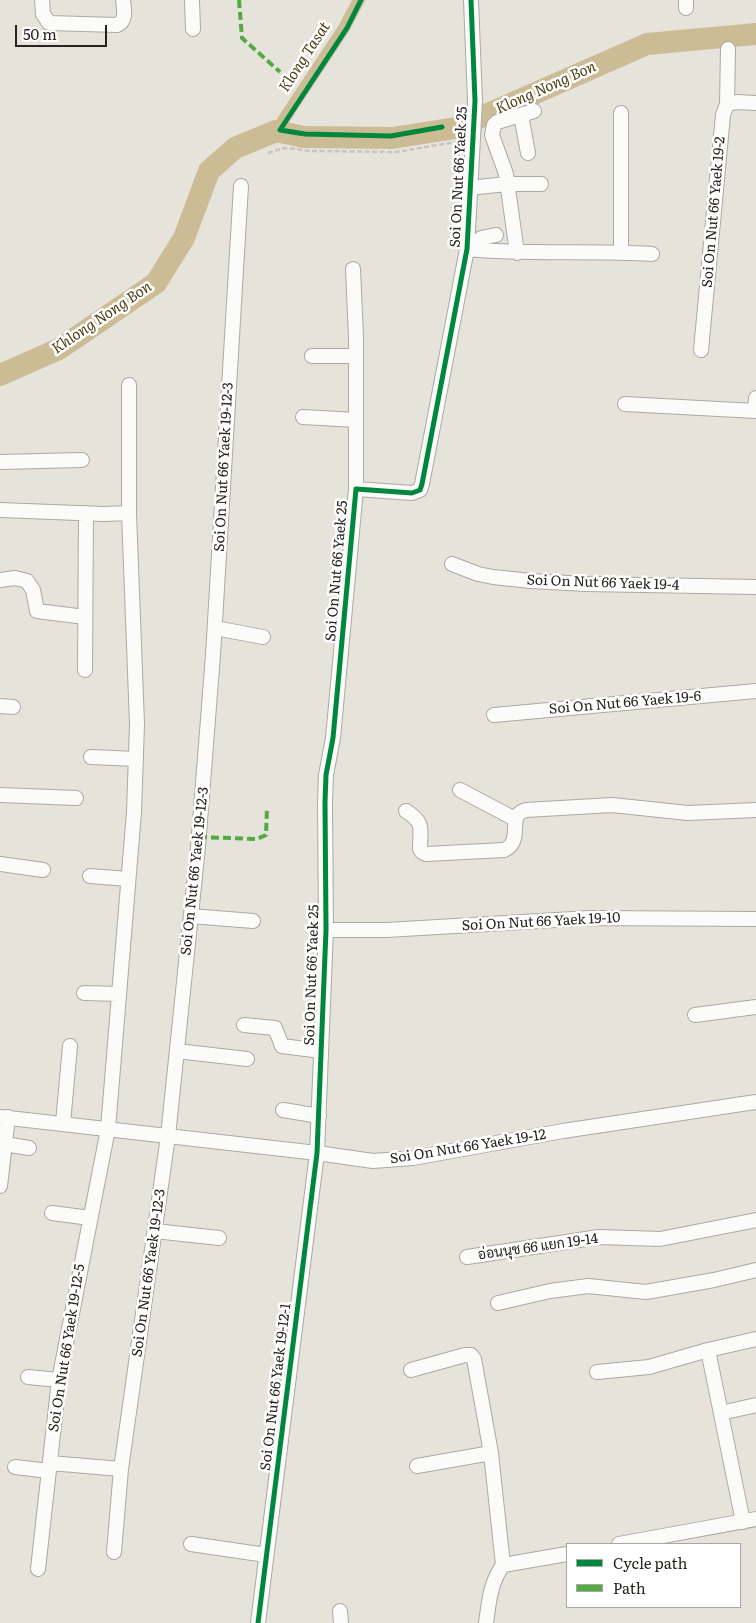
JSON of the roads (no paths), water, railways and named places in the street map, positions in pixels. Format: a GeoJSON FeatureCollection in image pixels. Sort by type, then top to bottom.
{"type":"FeatureCollection","features":[{"type":"Feature","properties":{"kind":"street"},"geometry":{"type":"LineString","coordinates":[[42,0],[43,14],[50,22],[117,25],[124,18],[123,0]]}},
{"type":"Feature","properties":{"kind":"street"},"geometry":{"type":"LineString","coordinates":[[192,0],[193,28]]}},
{"type":"Feature","properties":{"kind":"street","name":"Soi On Nut 66 Yaek 25"},"geometry":{"type":"LineString","coordinates":[[317,1153],[326,930],[326,775],[333,738],[356,489],[412,493],[420,490],[470,249],[472,136],[475,101],[471,0]]}},
{"type":"Feature","properties":{"kind":"street","name":"Soi On Nut 66 Yaek 19-2"},"geometry":{"type":"LineString","coordinates":[[701,350],[723,115],[727,104],[728,49]]}},
{"type":"Feature","properties":{"kind":"street"},"geometry":{"type":"LineString","coordinates":[[727,104],[737,102],[756,104]]}},
{"type":"Feature","properties":{"kind":"street"},"geometry":{"type":"LineString","coordinates":[[517,253],[506,174],[492,135],[497,122],[527,112],[528,153]]}},
{"type":"Feature","properties":{"kind":"street"},"geometry":{"type":"LineString","coordinates":[[621,113],[621,252]]}},
{"type":"Feature","properties":{"kind":"street"},"geometry":{"type":"LineString","coordinates":[[478,187],[507,184],[540,184]]}},
{"type":"Feature","properties":{"kind":"street","name":"Soi On Nut 66 Yaek 19-12-3"},"geometry":{"type":"LineString","coordinates":[[114,1552],[121,1469],[168,1136],[198,847],[215,628],[241,186]]}},
{"type":"Feature","properties":{"kind":"street"},"geometry":{"type":"LineString","coordinates":[[470,249],[480,238],[496,235]]}},
{"type":"Feature","properties":{"kind":"street"},"geometry":{"type":"LineString","coordinates":[[470,249],[517,253],[621,252],[652,254]]}},
{"type":"Feature","properties":{"kind":"street"},"geometry":{"type":"LineString","coordinates":[[353,269],[356,356],[356,489]]}},
{"type":"Feature","properties":{"kind":"street"},"geometry":{"type":"LineString","coordinates":[[312,356],[356,356]]}},
{"type":"Feature","properties":{"kind":"street","name":"Soi On Nut 66 Yaek 19-12-5"},"geometry":{"type":"LineString","coordinates":[[38,1569],[59,1380],[108,1129],[134,812],[137,724],[129,513],[129,385]]}},
{"type":"Feature","properties":{"kind":"street"},"geometry":{"type":"LineString","coordinates":[[625,404],[756,406]]}},
{"type":"Feature","properties":{"kind":"street"},"geometry":{"type":"LineString","coordinates":[[303,417],[356,420]]}},
{"type":"Feature","properties":{"kind":"street"},"geometry":{"type":"LineString","coordinates":[[0,462],[82,460]]}},
{"type":"Feature","properties":{"kind":"street"},"geometry":{"type":"LineString","coordinates":[[0,510],[129,513]]}},
{"type":"Feature","properties":{"kind":"street"},"geometry":{"type":"LineString","coordinates":[[85,670],[86,513]]}},
{"type":"Feature","properties":{"kind":"street","name":"Soi On Nut 66 Yaek 19-4"},"geometry":{"type":"LineString","coordinates":[[452,564],[478,574],[531,581],[586,584],[756,587]]}},
{"type":"Feature","properties":{"kind":"street"},"geometry":{"type":"LineString","coordinates":[[0,580],[14,578],[27,581],[34,590],[37,611],[85,617]]}},
{"type":"Feature","properties":{"kind":"street"},"geometry":{"type":"LineString","coordinates":[[215,628],[264,637]]}},
{"type":"Feature","properties":{"kind":"street","name":"Soi On Nut 66 Yaek 19-6"},"geometry":{"type":"LineString","coordinates":[[494,715],[756,691]]}},
{"type":"Feature","properties":{"kind":"street"},"geometry":{"type":"LineString","coordinates":[[91,757],[136,759]]}},
{"type":"Feature","properties":{"kind":"street"},"geometry":{"type":"LineString","coordinates":[[460,790],[515,819]]}},
{"type":"Feature","properties":{"kind":"street"},"geometry":{"type":"LineString","coordinates":[[0,795],[76,798]]}},
{"type":"Feature","properties":{"kind":"street"},"geometry":{"type":"LineString","coordinates":[[406,811],[420,822],[420,849],[426,854],[504,850],[510,848],[514,843],[515,819],[522,811],[526,810],[612,805],[688,813],[756,810]]}},
{"type":"Feature","properties":{"kind":"street"},"geometry":{"type":"LineString","coordinates":[[0,864],[43,870]]}},
{"type":"Feature","properties":{"kind":"street"},"geometry":{"type":"LineString","coordinates":[[90,876],[128,879]]}},
{"type":"Feature","properties":{"kind":"street"},"geometry":{"type":"LineString","coordinates":[[191,916],[253,921]]}},
{"type":"Feature","properties":{"kind":"street","name":"Soi On Nut 66 Yaek 19-10"},"geometry":{"type":"LineString","coordinates":[[326,930],[387,930],[590,918],[756,919]]}},
{"type":"Feature","properties":{"kind":"street"},"geometry":{"type":"LineString","coordinates":[[84,993],[118,994]]}},
{"type":"Feature","properties":{"kind":"street"},"geometry":{"type":"LineString","coordinates":[[695,1015],[756,1007]]}},
{"type":"Feature","properties":{"kind":"street"},"geometry":{"type":"LineString","coordinates":[[244,1025],[275,1028],[282,1046],[321,1051]]}},
{"type":"Feature","properties":{"kind":"street"},"geometry":{"type":"LineString","coordinates":[[63,1123],[70,1046]]}},
{"type":"Feature","properties":{"kind":"street"},"geometry":{"type":"LineString","coordinates":[[177,1051],[247,1059]]}},
{"type":"Feature","properties":{"kind":"street","name":"Soi On Nut 66 Yaek 19-12"},"geometry":{"type":"LineString","coordinates":[[4,1117],[373,1161],[412,1158],[563,1131],[756,1102]]}},
{"type":"Feature","properties":{"kind":"street"},"geometry":{"type":"LineString","coordinates":[[283,1110],[319,1116]]}},
{"type":"Feature","properties":{"kind":"street"},"geometry":{"type":"LineString","coordinates":[[0,1186],[5,1144],[4,1117]]}},
{"type":"Feature","properties":{"kind":"street"},"geometry":{"type":"LineString","coordinates":[[5,1144],[29,1148]]}},
{"type":"Feature","properties":{"kind":"street","name":"Soi On Nut 66 Yaek 19-12-1"},"geometry":{"type":"LineString","coordinates":[[258,1623],[317,1153]]}},
{"type":"Feature","properties":{"kind":"street"},"geometry":{"type":"LineString","coordinates":[[52,1213],[90,1218]]}},
{"type":"Feature","properties":{"kind":"street","name":"อ่อนนุช 66 แยก 19-14"},"geometry":{"type":"LineString","coordinates":[[467,1257],[599,1237],[660,1239],[756,1220]]}},
{"type":"Feature","properties":{"kind":"street"},"geometry":{"type":"LineString","coordinates":[[155,1231],[219,1238]]}},
{"type":"Feature","properties":{"kind":"street"},"geometry":{"type":"LineString","coordinates":[[498,1303],[550,1291],[588,1286],[646,1292],[714,1280],[756,1270]]}},
{"type":"Feature","properties":{"kind":"street"},"geometry":{"type":"LineString","coordinates":[[597,1372],[649,1367],[708,1350],[756,1339]]}},
{"type":"Feature","properties":{"kind":"street"},"geometry":{"type":"LineString","coordinates":[[624,1543],[750,1520],[721,1413],[708,1350]]}},
{"type":"Feature","properties":{"kind":"street"},"geometry":{"type":"LineString","coordinates":[[411,1370],[465,1355],[471,1355],[474,1359],[491,1453],[503,1565],[490,1589],[486,1623]]}},
{"type":"Feature","properties":{"kind":"street"},"geometry":{"type":"LineString","coordinates":[[28,1377],[59,1380]]}},
{"type":"Feature","properties":{"kind":"street"},"geometry":{"type":"LineString","coordinates":[[721,1413],[756,1404]]}},
{"type":"Feature","properties":{"kind":"street"},"geometry":{"type":"LineString","coordinates":[[417,1466],[491,1453]]}},
{"type":"Feature","properties":{"kind":"street"},"geometry":{"type":"LineString","coordinates":[[16,1467],[121,1469]]}},
{"type":"Feature","properties":{"kind":"street"},"geometry":{"type":"LineString","coordinates":[[191,1544],[266,1555]]}},
{"type":"Feature","properties":{"kind":"street"},"geometry":{"type":"LineString","coordinates":[[503,1565],[566,1554]]}},
{"type":"Feature","properties":{"kind":"waterway","name":"Klong Tasat"},"geometry":{"type":"LineString","coordinates":[[276,131],[344,28],[359,0]]}},
{"type":"Feature","properties":{"kind":"waterway","name":"Klong Nong Bon"},"geometry":{"type":"LineString","coordinates":[[0,375],[59,349],[156,283],[184,238],[209,171],[235,148],[276,131],[304,137],[392,138],[456,128],[647,44],[756,34]]}},
{"type":"Feature","properties":{"kind":"water label","name":"Khlong Nong Bon"},"geometry":{"type":"Point","coordinates":[102,318]}}]}
